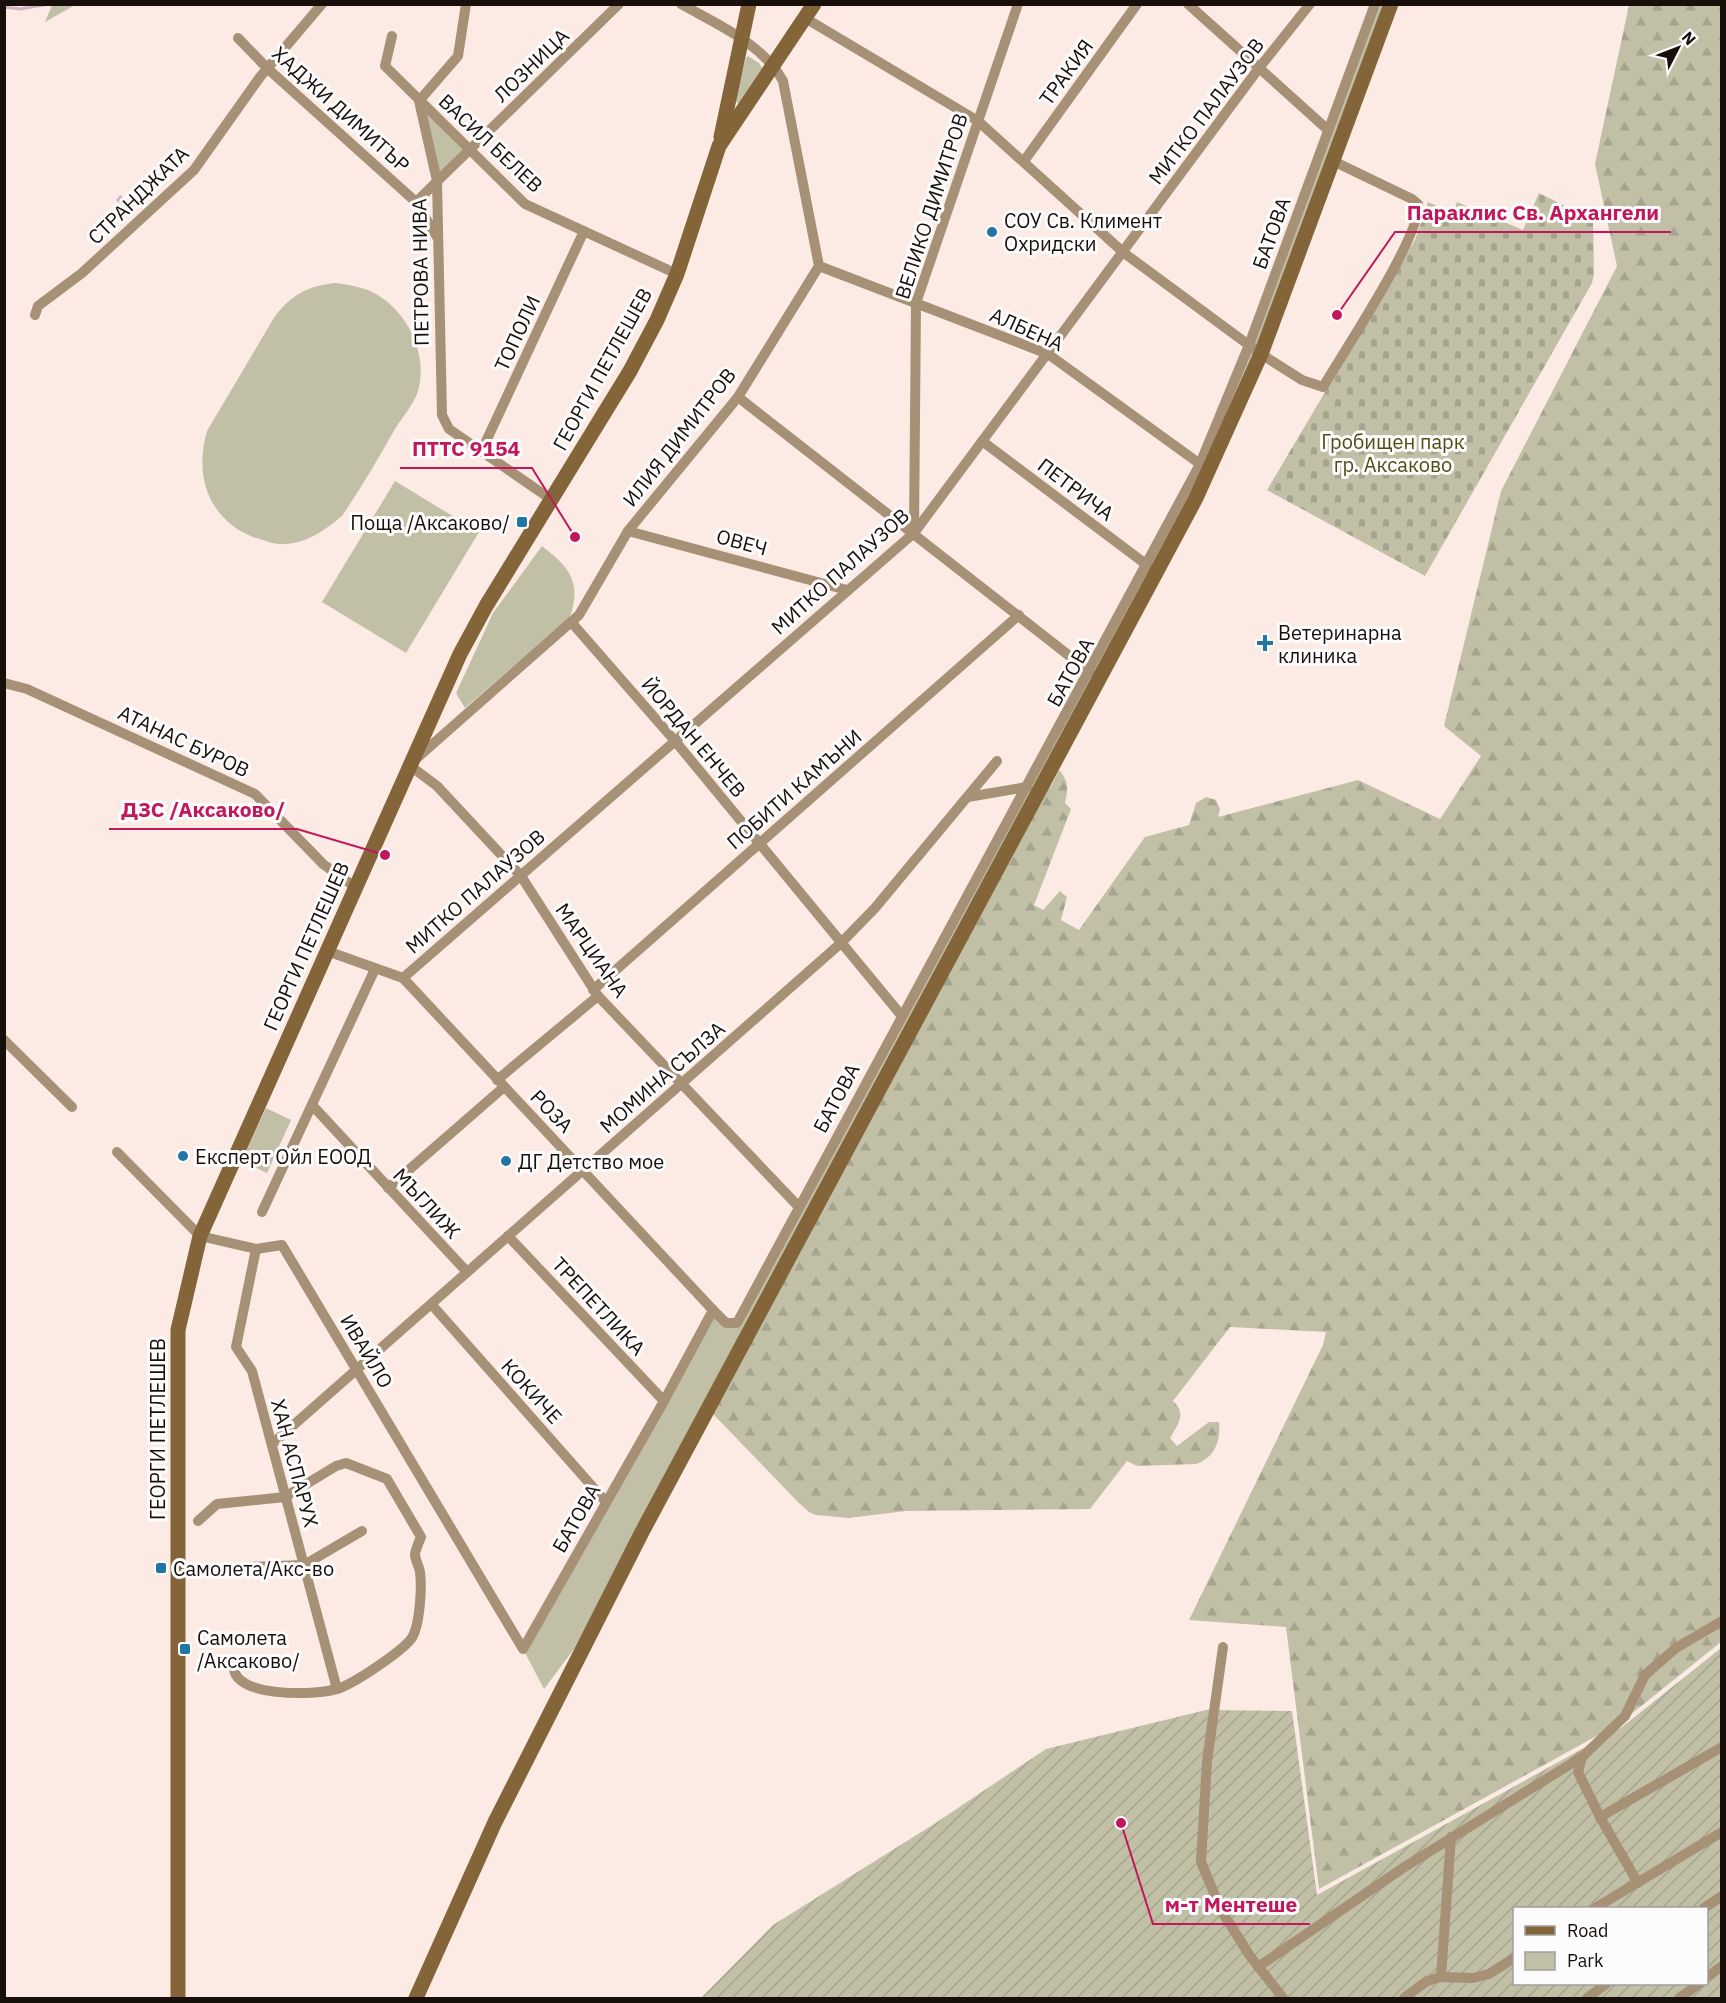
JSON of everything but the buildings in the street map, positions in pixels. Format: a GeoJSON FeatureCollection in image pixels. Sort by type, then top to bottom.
{"type":"FeatureCollection","features":[{"type":"Feature","properties":{"kind":"main road"},"geometry":{"type":"LineString","coordinates":[[719,146],[749,4]]}},
{"type":"Feature","properties":{"kind":"main road","name":"ГЕОРГИ ПЕТЛЕШЕВ"},"geometry":{"type":"LineString","coordinates":[[178,1998],[178,1330],[200,1236],[409,765],[486,606],[630,371],[657,320],[677,274],[719,146],[814,4]]}},
{"type":"Feature","properties":{"kind":"main road"},"geometry":{"type":"LineString","coordinates":[[417,1998],[495,1822],[642,1532],[1196,498],[1333,161],[1391,4]]}},
{"type":"Feature","properties":{"kind":"street","name":"СТРАНДЖАТА"},"geometry":{"type":"LineString","coordinates":[[35,315],[38,306],[82,273],[194,170],[267,68],[322,4]]}},
{"type":"Feature","properties":{"kind":"street"},"geometry":{"type":"LineString","coordinates":[[419,101],[458,56],[466,4]]}},
{"type":"Feature","properties":{"kind":"street","name":"ЛОЗНИЦА"},"geometry":{"type":"LineString","coordinates":[[416,202],[619,4]]}},
{"type":"Feature","properties":{"kind":"street"},"geometry":{"type":"LineString","coordinates":[[681,4],[743,39],[774,65],[783,81],[819,266]]}},
{"type":"Feature","properties":{"kind":"street","name":"ВЕЛИКО ДИМИТРОВ"},"geometry":{"type":"LineString","coordinates":[[914,533],[916,303],[1018,4]]}},
{"type":"Feature","properties":{"kind":"street","name":"ТРАКИЯ"},"geometry":{"type":"LineString","coordinates":[[1024,161],[1137,4]]}},
{"type":"Feature","properties":{"kind":"street"},"geometry":{"type":"LineString","coordinates":[[1188,4],[1328,130]]}},
{"type":"Feature","properties":{"kind":"street","name":"МИТКО ПАЛАУЗОВ"},"geometry":{"type":"LineString","coordinates":[[403,978],[914,533],[1124,253],[1259,68],[1310,4]]}},
{"type":"Feature","properties":{"kind":"street","name":"БАТОВА"},"geometry":{"type":"LineString","coordinates":[[732,1325],[737,1323],[901,1015],[1148,565],[1200,464],[1255,350],[1328,130],[1374,4]]}},
{"type":"Feature","properties":{"kind":"street"},"geometry":{"type":"LineString","coordinates":[[805,18],[978,121],[1124,253],[1255,350],[1302,380],[1323,387],[1408,243],[1417,222],[1418,204],[1333,161]]}},
{"type":"Feature","properties":{"kind":"street","name":"ВАСИЛ БЕЛЕВ"},"geometry":{"type":"LineString","coordinates":[[392,36],[385,66],[525,204],[677,274]]}},
{"type":"Feature","properties":{"kind":"street","name":"ХАДЖИ ДИМИТЪР"},"geometry":{"type":"LineString","coordinates":[[238,38],[267,68],[416,202],[437,237]]}},
{"type":"Feature","properties":{"kind":"street","name":"ПЕТРОВА НИВА"},"geometry":{"type":"LineString","coordinates":[[419,101],[437,181],[442,415],[449,429],[552,500]]}},
{"type":"Feature","properties":{"kind":"street","name":"ТОПОЛИ"},"geometry":{"type":"LineString","coordinates":[[482,450],[584,231]]}},
{"type":"Feature","properties":{"kind":"street","name":"АЛБЕНА"},"geometry":{"type":"LineString","coordinates":[[819,266],[1048,354],[1200,464]]}},
{"type":"Feature","properties":{"kind":"street","name":"ИЛИЯ ДИМИТРОВ"},"geometry":{"type":"LineString","coordinates":[[409,765],[572,623],[628,531],[738,397],[819,266]]}},
{"type":"Feature","properties":{"kind":"street"},"geometry":{"type":"LineString","coordinates":[[738,397],[1090,672]]}},
{"type":"Feature","properties":{"kind":"street","name":"ПЕТРИЧА"},"geometry":{"type":"LineString","coordinates":[[982,441],[1148,565]]}},
{"type":"Feature","properties":{"kind":"street","name":"ОВЕЧ"},"geometry":{"type":"LineString","coordinates":[[628,531],[847,590]]}},
{"type":"Feature","properties":{"kind":"street","name":"ПОБИТИ КАМЪНИ"},"geometry":{"type":"LineString","coordinates":[[388,1188],[596,993],[760,844],[1019,615]]}},
{"type":"Feature","properties":{"kind":"street","name":"ЙОРДАН ЕНЧЕВ"},"geometry":{"type":"LineString","coordinates":[[572,623],[675,741],[901,1015]]}},
{"type":"Feature","properties":{"kind":"street","name":"АТАНАС БУРОВ"},"geometry":{"type":"LineString","coordinates":[[4,683],[34,692],[255,794],[323,864],[355,887]]}},
{"type":"Feature","properties":{"kind":"street","name":"МОМИНА СЪЛЗА"},"geometry":{"type":"LineString","coordinates":[[272,1444],[841,943],[875,908],[997,761]]}},
{"type":"Feature","properties":{"kind":"street","name":"МАРЦИАНА"},"geometry":{"type":"LineString","coordinates":[[409,765],[437,786],[521,876],[596,993],[798,1206]]}},
{"type":"Feature","properties":{"kind":"street"},"geometry":{"type":"LineString","coordinates":[[968,797],[1027,787]]}},
{"type":"Feature","properties":{"kind":"street","name":"РОЗА"},"geometry":{"type":"LineString","coordinates":[[327,951],[403,978],[713,1310],[726,1323],[732,1325]]}},
{"type":"Feature","properties":{"kind":"street"},"geometry":{"type":"LineString","coordinates":[[262,1212],[375,969]]}},
{"type":"Feature","properties":{"kind":"street"},"geometry":{"type":"LineString","coordinates":[[4,1040],[72,1107]]}},
{"type":"Feature","properties":{"kind":"street","name":"МЪГЛИЖ"},"geometry":{"type":"LineString","coordinates":[[312,1105],[467,1272]]}},
{"type":"Feature","properties":{"kind":"street"},"geometry":{"type":"LineString","coordinates":[[117,1152],[200,1236]]}},
{"type":"Feature","properties":{"kind":"street","name":"ИВАЙЛО"},"geometry":{"type":"LineString","coordinates":[[200,1236],[256,1250],[282,1245],[523,1649]]}},
{"type":"Feature","properties":{"kind":"street","name":"ТРЕПЕТЛИКА"},"geometry":{"type":"LineString","coordinates":[[508,1236],[664,1401]]}},
{"type":"Feature","properties":{"kind":"street","name":"ХАН АСПАРУХ"},"geometry":{"type":"LineString","coordinates":[[256,1250],[236,1347],[252,1371],[338,1689]]}},
{"type":"Feature","properties":{"kind":"street","name":"КОКИЧЕ"},"geometry":{"type":"LineString","coordinates":[[432,1305],[606,1502]]}},
{"type":"Feature","properties":{"kind":"street","name":"БАТОВА"},"geometry":{"type":"LineString","coordinates":[[523,1649],[713,1310]]}},
{"type":"Feature","properties":{"kind":"street"},"geometry":{"type":"LineString","coordinates":[[198,1521],[217,1504],[285,1497],[341,1463],[382,1476],[391,1484],[421,1537],[415,1556],[420,1572],[417,1628],[412,1638],[362,1676],[338,1689],[283,1694],[243,1684],[235,1678],[234,1667]]}},
{"type":"Feature","properties":{"kind":"street"},"geometry":{"type":"LineString","coordinates":[[247,1567],[304,1565],[362,1531]]}},
{"type":"Feature","properties":{"kind":"street"},"geometry":{"type":"LineString","coordinates":[[1258,1967],[1451,1837],[1582,1757],[1624,1716],[1645,1675],[1676,1648],[1722,1621]]}},
{"type":"Feature","properties":{"kind":"street"},"geometry":{"type":"LineString","coordinates":[[1223,1647],[1207,1761],[1201,1862],[1221,1910],[1258,1967],[1282,1998]]}},
{"type":"Feature","properties":{"kind":"street"},"geometry":{"type":"LineString","coordinates":[[1600,1817],[1722,1747]]}},
{"type":"Feature","properties":{"kind":"street"},"geometry":{"type":"LineString","coordinates":[[1582,1757],[1578,1772],[1600,1817],[1638,1883]]}},
{"type":"Feature","properties":{"kind":"street"},"geometry":{"type":"LineString","coordinates":[[1597,1907],[1722,1832]]}},
{"type":"Feature","properties":{"kind":"street"},"geometry":{"type":"LineString","coordinates":[[1442,1977],[1451,1837]]}},
{"type":"Feature","properties":{"kind":"street"},"geometry":{"type":"LineString","coordinates":[[1706,1907],[1722,1896]]}},
{"type":"Feature","properties":{"kind":"street"},"geometry":{"type":"LineString","coordinates":[[1404,1998],[1427,1981],[1442,1977],[1473,1978],[1489,1974],[1513,1959]]}},
{"type":"Feature","properties":{"kind":"street"},"geometry":{"type":"LineString","coordinates":[[1708,1977],[1722,1966]]}},
{"type":"Feature","properties":{"kind":"street"},"geometry":{"type":"LineString","coordinates":[[1587,1998],[1603,1985]]}},
{"type":"Feature","properties":{"kind":"street"},"geometry":{"type":"LineString","coordinates":[[1679,1998],[1696,1985]]}},
{"type":"Feature","properties":{"kind":"green space"},"geometry":{"type":"Polygon","coordinates":[[[52,4],[75,5],[45,22],[52,4]]]}},
{"type":"Feature","properties":{"kind":"green space"},"geometry":{"type":"Polygon","coordinates":[[[1374,5],[1383,5],[1253,355],[1201,482],[574,1649],[544,1689],[523,1649],[713,1310],[732,1325],[1200,464],[1374,5]]]}},
{"type":"Feature","properties":{"kind":"green space"},"geometry":{"type":"Polygon","coordinates":[[[1629,5],[1721,5],[1721,1642],[1620,1723],[1319,1889],[1286,1627],[1189,1620],[1323,1345],[1326,1332],[1230,1327],[1173,1401],[1180,1410],[1180,1419],[1170,1438],[1177,1446],[1209,1422],[1219,1422],[1218,1442],[1212,1453],[1196,1464],[1137,1466],[1127,1461],[1090,1509],[906,1511],[848,1518],[816,1515],[797,1501],[712,1413],[1047,786],[1050,788],[1059,770],[1067,785],[1065,803],[1071,809],[1034,905],[1043,910],[1060,891],[1067,897],[1061,920],[1079,930],[1145,837],[1189,825],[1196,803],[1206,797],[1216,800],[1220,809],[1218,817],[1358,780],[1440,819],[1481,756],[1444,726],[1501,491],[1617,266],[1595,164],[1629,5]]]}},
{"type":"Feature","properties":{"kind":"green space"},"geometry":{"type":"Polygon","coordinates":[[[748,56],[759,63],[762,68],[738,104],[735,99],[748,56]]]}},
{"type":"Feature","properties":{"kind":"green space"},"geometry":{"type":"Polygon","coordinates":[[[419,101],[469,150],[437,181],[419,101]]]}},
{"type":"Feature","properties":{"kind":"green space","name":"Гробищен парк гр. Аксаково"},"geometry":{"type":"Polygon","coordinates":[[[1539,193],[1593,220],[1594,274],[1592,283],[1425,576],[1267,490],[1415,240],[1428,202],[1453,213],[1457,202],[1523,230],[1539,193]]]}},
{"type":"Feature","properties":{"kind":"green space"},"geometry":{"type":"Polygon","coordinates":[[[336,283],[361,288],[376,294],[398,312],[413,337],[418,351],[421,365],[417,394],[342,516],[322,531],[301,541],[281,544],[269,542],[238,529],[215,507],[208,494],[202,464],[207,431],[275,316],[301,292],[317,286],[336,283]]]}},
{"type":"Feature","properties":{"kind":"green space"},"geometry":{"type":"Polygon","coordinates":[[[395,481],[479,532],[406,653],[322,602],[395,481]]]}},
{"type":"Feature","properties":{"kind":"green space"},"geometry":{"type":"Polygon","coordinates":[[[542,546],[566,568],[571,576],[574,594],[570,617],[465,708],[456,693],[493,613],[542,546]]]}},
{"type":"Feature","properties":{"kind":"green space"},"geometry":{"type":"Polygon","coordinates":[[[266,1108],[291,1120],[267,1173],[242,1161],[266,1108]]]}},
{"type":"Feature","properties":{"kind":"green space"},"geometry":{"type":"Polygon","coordinates":[[[1721,1648],[1721,1998],[701,1998],[773,1925],[934,1824],[1046,1749],[1206,1710],[1292,1711],[1317,1895],[1622,1727],[1721,1648]]]}},
{"type":"Feature","properties":{"kind":"water"},"geometry":{"type":"Polygon","coordinates":[[[120,195],[128,200],[133,197],[137,204],[128,211],[116,200],[120,195]]]}},
{"type":"Feature","properties":{"kind":"waterway"},"geometry":{"type":"LineString","coordinates":[[4,7],[20,9],[49,4]]}},
{"type":"Feature","properties":{"kind":"place","name":"СОУ Св. Климент Охридски"},"geometry":{"type":"Point","coordinates":[992,232]}},
{"type":"Feature","properties":{"kind":"place","name":"Параклис Св. Архангели"},"geometry":{"type":"Point","coordinates":[1337,315]}},
{"type":"Feature","properties":{"kind":"place","name":"Поща /Аксаково/"},"geometry":{"type":"Point","coordinates":[522,522]}},
{"type":"Feature","properties":{"kind":"place","name":"ПТТС 9154"},"geometry":{"type":"Point","coordinates":[575,537]}},
{"type":"Feature","properties":{"kind":"place","name":"Ветеринарна клиника"},"geometry":{"type":"Point","coordinates":[1265,643]}},
{"type":"Feature","properties":{"kind":"place","name":"ДЗС /Аксаково/"},"geometry":{"type":"Point","coordinates":[385,855]}},
{"type":"Feature","properties":{"kind":"place","name":"Експерт Ойл ЕООД"},"geometry":{"type":"Point","coordinates":[183,1156]}},
{"type":"Feature","properties":{"kind":"place","name":"ДГ Детство мое"},"geometry":{"type":"Point","coordinates":[506,1161]}},
{"type":"Feature","properties":{"kind":"place","name":"Самолета/Акс-во"},"geometry":{"type":"Point","coordinates":[161,1568]}},
{"type":"Feature","properties":{"kind":"place","name":"Самолета /Аксаково/"},"geometry":{"type":"Point","coordinates":[185,1649]}},
{"type":"Feature","properties":{"kind":"place","name":"м-т Ментeше"},"geometry":{"type":"Point","coordinates":[1121,1823]}}]}
